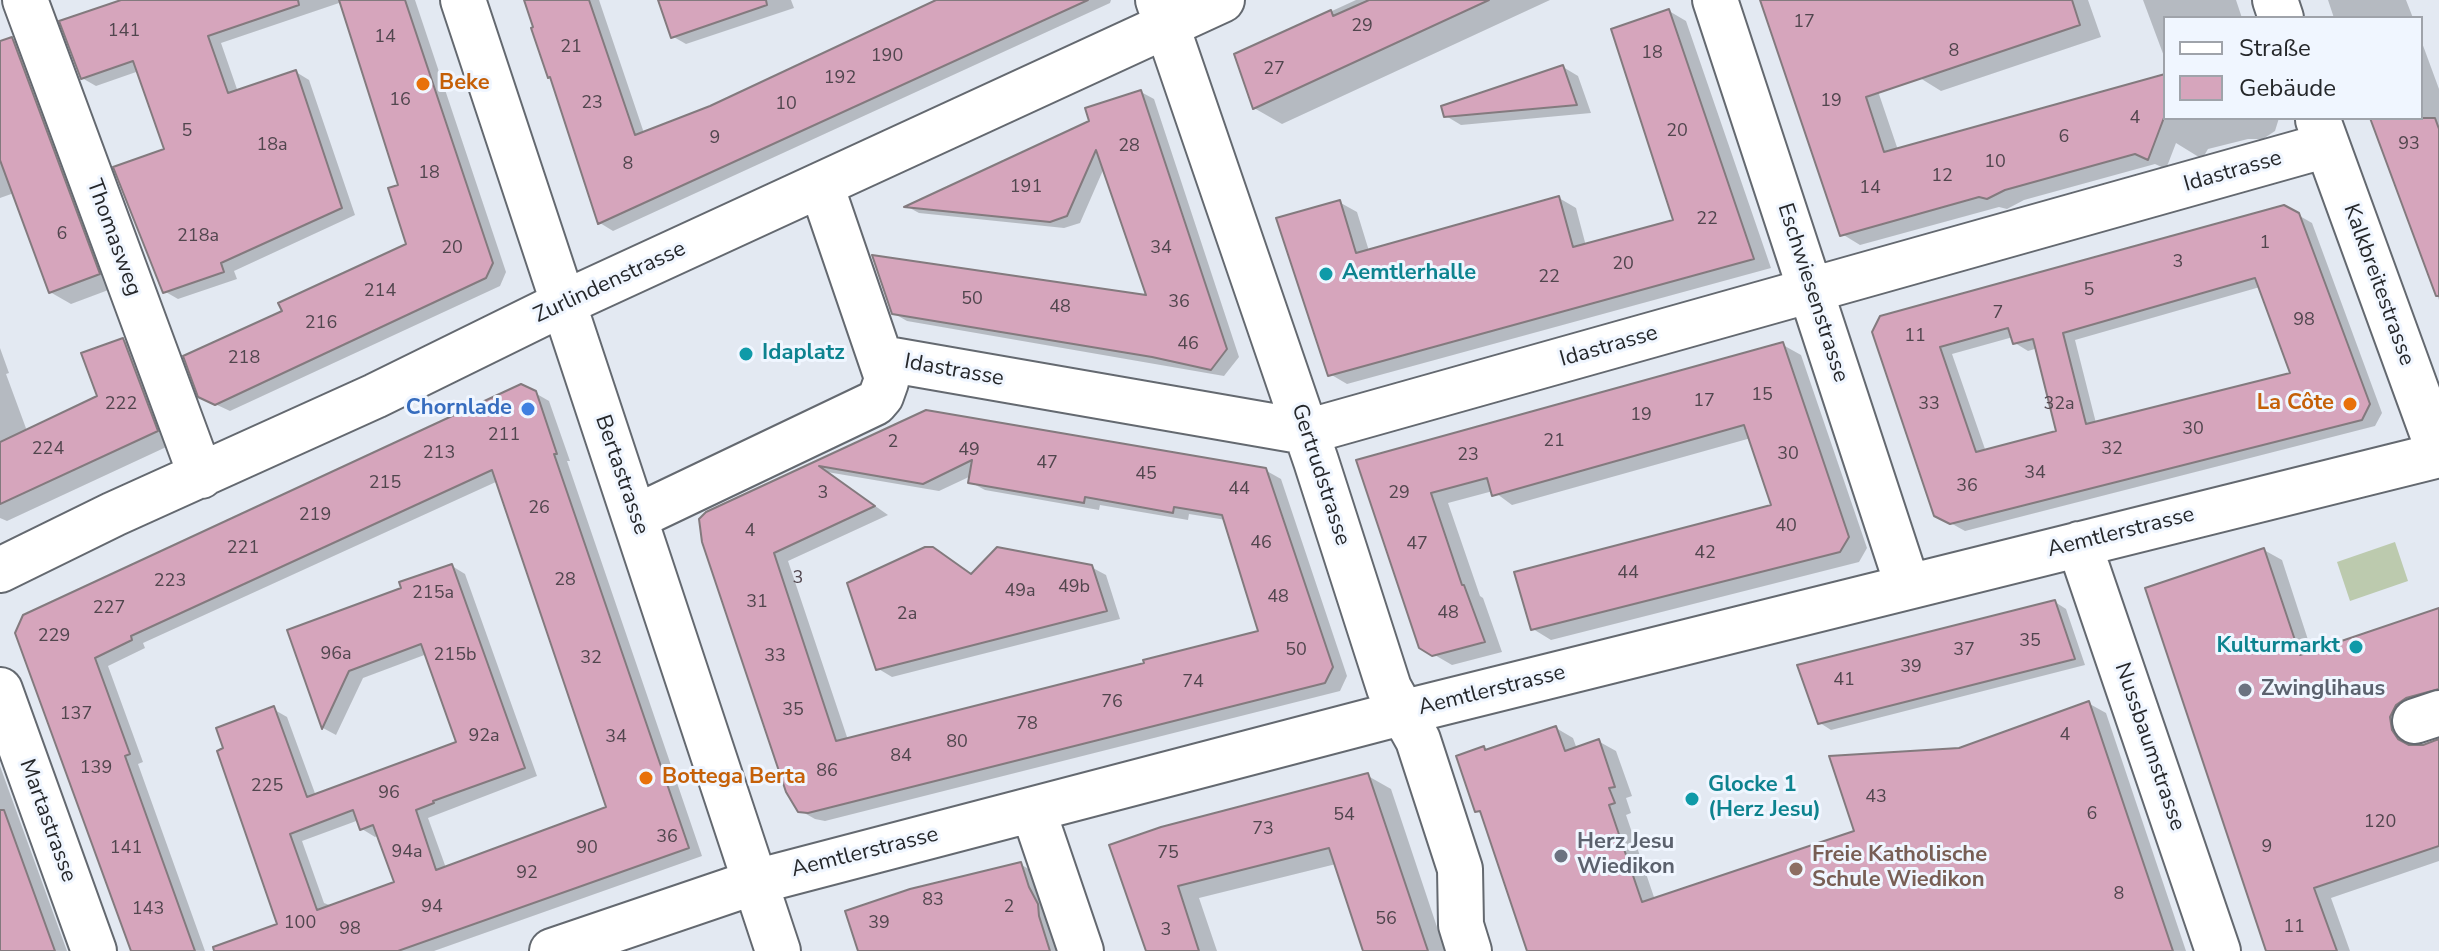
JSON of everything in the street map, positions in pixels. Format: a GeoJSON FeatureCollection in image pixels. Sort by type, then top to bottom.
{"type":"FeatureCollection","features":[{"type":"Feature","properties":{"kind":"street","name":"Thomasweg"},"geometry":{"type":"LineString","coordinates":[[25,0],[201,476]]}},
{"type":"Feature","properties":{"kind":"street","name":"Bertastrasse"},"geometry":{"type":"LineString","coordinates":[[463,0],[778,951]]}},
{"type":"Feature","properties":{"kind":"street","name":"Zurlindenstrasse"},"geometry":{"type":"LineString","coordinates":[[0,570],[821,185],[1163,13],[1222,0]]}},
{"type":"Feature","properties":{"kind":"street","name":"Eschwiesenstrasse"},"geometry":{"type":"LineString","coordinates":[[1715,0],[1908,587]]}},
{"type":"Feature","properties":{"kind":"street","name":"Gertrudstrasse"},"geometry":{"type":"LineString","coordinates":[[1163,13],[1306,432],[1389,688],[1418,740],[1460,869],[1461,925],[1469,951]]}},
{"type":"Feature","properties":{"kind":"street","name":"Idastrasse"},"geometry":{"type":"LineString","coordinates":[[881,358],[1306,432],[1812,290],[2322,132]]}},
{"type":"Feature","properties":{"kind":"street","name":"Kalkbreitestrasse"},"geometry":{"type":"LineString","coordinates":[[2322,132],[2439,454]]}},
{"type":"Feature","properties":{"kind":"street"},"geometry":{"type":"LineString","coordinates":[[636,517],[875,403],[881,396],[886,382],[881,358],[821,185]]}},
{"type":"Feature","properties":{"kind":"street","name":"Aemtlerstrasse"},"geometry":{"type":"LineString","coordinates":[[552,951],[755,882],[1401,713],[2439,454]]}},
{"type":"Feature","properties":{"kind":"street","name":"Nussbaumstrasse"},"geometry":{"type":"LineString","coordinates":[[2079,544],[2218,951]]}},
{"type":"Feature","properties":{"kind":"street","name":"Martastrasse"},"geometry":{"type":"LineString","coordinates":[[0,690],[94,951]]}},
{"type":"Feature","properties":{"kind":"street"},"geometry":{"type":"LineString","coordinates":[[1033,810],[1081,951]]}},
{"type":"Feature","properties":{"kind":"green space"},"geometry":{"type":"Polygon","coordinates":[[[2395,542],[2408,581],[2350,601],[2337,562],[2395,542]]]}},
{"type":"Feature","properties":{"kind":"building"},"geometry":{"type":"Polygon","coordinates":[[[121,0],[298,0],[299,5],[208,36],[228,93],[296,70],[342,208],[221,263],[224,272],[163,293],[113,167],[164,149],[133,61],[81,79],[59,21],[121,0]]]}},
{"type":"Feature","properties":{"kind":"building"},"geometry":{"type":"Polygon","coordinates":[[[339,0],[405,0],[493,263],[486,278],[215,405],[198,397],[183,356],[282,311],[278,303],[406,244],[388,188],[398,185],[339,0]]]}},
{"type":"Feature","properties":{"kind":"building"},"geometry":{"type":"Polygon","coordinates":[[[524,0],[589,0],[635,135],[710,106],[936,0],[1088,0],[598,224],[524,0]]]}},
{"type":"Feature","properties":{"kind":"building"},"geometry":{"type":"Polygon","coordinates":[[[658,0],[766,0],[767,5],[671,38],[658,0]]]}},
{"type":"Feature","properties":{"kind":"building"},"geometry":{"type":"Polygon","coordinates":[[[1369,0],[1489,0],[1253,109],[1234,54],[1331,10],[1333,16],[1369,0]]]}},
{"type":"Feature","properties":{"kind":"building"},"geometry":{"type":"Polygon","coordinates":[[[1760,0],[2072,0],[2080,25],[1866,97],[1884,152],[2163,75],[2163,120],[2148,160],[2135,154],[2005,190],[1987,199],[1979,197],[1840,236],[1760,0]]]}},
{"type":"Feature","properties":{"kind":"building"},"geometry":{"type":"Polygon","coordinates":[[[1669,9],[1754,259],[1328,376],[1276,218],[1340,200],[1356,253],[1559,196],[1573,247],[1673,220],[1611,29],[1669,9]]]}},
{"type":"Feature","properties":{"kind":"building"},"geometry":{"type":"Polygon","coordinates":[[[12,37],[100,274],[49,293],[0,160],[0,41],[12,37]]]}},
{"type":"Feature","properties":{"kind":"building"},"geometry":{"type":"Polygon","coordinates":[[[1563,65],[1577,105],[1444,117],[1441,106],[1563,65]]]}},
{"type":"Feature","properties":{"kind":"building"},"geometry":{"type":"Polygon","coordinates":[[[1141,90],[1227,349],[1211,370],[1152,357],[892,314],[872,255],[1146,295],[1096,150],[1067,216],[1050,222],[904,207],[1089,121],[1085,108],[1141,90]]]}},
{"type":"Feature","properties":{"kind":"building"},"geometry":{"type":"Polygon","coordinates":[[[2435,118],[2439,129],[2439,296],[2436,296],[2371,120],[2435,118]]]}},
{"type":"Feature","properties":{"kind":"building"},"geometry":{"type":"Polygon","coordinates":[[[2284,205],[2299,213],[2370,404],[2362,420],[1950,524],[1934,516],[1872,332],[1880,316],[2284,205]],[[2255,278],[2063,333],[2086,424],[2290,373],[2255,278]],[[2008,328],[1940,347],[1976,452],[2056,431],[2033,339],[2013,344],[2008,328]]]}},
{"type":"Feature","properties":{"kind":"building"},"geometry":{"type":"Polygon","coordinates":[[[123,338],[158,431],[0,504],[0,442],[97,396],[81,353],[123,338]]]}},
{"type":"Feature","properties":{"kind":"building"},"geometry":{"type":"Polygon","coordinates":[[[1783,342],[1849,537],[1840,552],[1531,630],[1514,572],[1771,505],[1744,425],[1492,496],[1487,478],[1431,493],[1485,642],[1432,656],[1419,648],[1356,460],[1783,342]]]}},
{"type":"Feature","properties":{"kind":"building"},"geometry":{"type":"Polygon","coordinates":[[[521,384],[536,391],[557,454],[554,454],[689,848],[398,951],[214,951],[213,947],[277,924],[217,751],[223,748],[216,728],[274,706],[307,797],[456,742],[421,644],[349,671],[322,729],[287,630],[401,588],[399,582],[452,564],[525,768],[416,810],[436,870],[606,807],[492,470],[131,636],[132,640],[95,658],[130,754],[125,756],[195,951],[131,951],[15,633],[23,615],[521,384]],[[353,810],[290,834],[317,910],[394,882],[373,825],[360,830],[353,810]]]}},
{"type":"Feature","properties":{"kind":"building"},"geometry":{"type":"Polygon","coordinates":[[[926,410],[1266,468],[1333,667],[1325,683],[808,813],[798,812],[786,792],[702,542],[699,519],[706,512],[926,410]],[[972,460],[923,484],[819,466],[875,506],[774,553],[836,741],[1258,631],[1222,515],[1174,507],[1173,513],[1085,497],[1084,503],[968,483],[972,460]]]}},
{"type":"Feature","properties":{"kind":"building"},"geometry":{"type":"Polygon","coordinates":[[[925,547],[933,547],[971,574],[997,547],[1092,565],[1107,611],[876,670],[847,583],[925,547]]]}},
{"type":"Feature","properties":{"kind":"building"},"geometry":{"type":"Polygon","coordinates":[[[2264,548],[2300,655],[2439,608],[2439,689],[2406,698],[2396,705],[2390,717],[2392,730],[2398,739],[2409,745],[2423,745],[2439,739],[2439,846],[2314,888],[2337,951],[2266,951],[2145,588],[2264,548]]]}},
{"type":"Feature","properties":{"kind":"building"},"geometry":{"type":"Polygon","coordinates":[[[2055,600],[2075,659],[1818,724],[1797,665],[2055,600]]]}},
{"type":"Feature","properties":{"kind":"building"},"geometry":{"type":"Polygon","coordinates":[[[2089,701],[2173,951],[1527,951],[1480,811],[1475,812],[1456,756],[1484,746],[1485,750],[1556,726],[1565,751],[1599,739],[1615,787],[1609,788],[1615,803],[1609,805],[1642,902],[1854,831],[1829,756],[1959,748],[2089,701]]]}},
{"type":"Feature","properties":{"kind":"building"},"geometry":{"type":"Polygon","coordinates":[[[1368,773],[1428,951],[1363,951],[1329,848],[1178,886],[1199,951],[1146,951],[1109,845],[1161,827],[1368,773]]]}},
{"type":"Feature","properties":{"kind":"building"},"geometry":{"type":"Polygon","coordinates":[[[0,810],[4,810],[55,951],[0,951],[0,810]]]}},
{"type":"Feature","properties":{"kind":"building"},"geometry":{"type":"Polygon","coordinates":[[[1021,862],[1038,904],[1050,951],[858,951],[845,911],[910,889],[1021,862]]]}},
{"type":"Feature","properties":{"kind":"place","name":"Beke"},"geometry":{"type":"Point","coordinates":[423,84]}},
{"type":"Feature","properties":{"kind":"place","name":"Aemtlerhalle"},"geometry":{"type":"Point","coordinates":[1326,274]}},
{"type":"Feature","properties":{"kind":"place","name":"Idaplatz"},"geometry":{"type":"Point","coordinates":[746,354]}},
{"type":"Feature","properties":{"kind":"place","name":"La Côte"},"geometry":{"type":"Point","coordinates":[2350,404]}},
{"type":"Feature","properties":{"kind":"place","name":"Chornlade"},"geometry":{"type":"Point","coordinates":[528,409]}},
{"type":"Feature","properties":{"kind":"place","name":"Kulturmarkt"},"geometry":{"type":"Point","coordinates":[2356,647]}},
{"type":"Feature","properties":{"kind":"place","name":"Zwinglihaus"},"geometry":{"type":"Point","coordinates":[2245,690]}},
{"type":"Feature","properties":{"kind":"place","name":"Bottega Berta"},"geometry":{"type":"Point","coordinates":[646,778]}},
{"type":"Feature","properties":{"kind":"place","name":"Glocke 1 (Herz Jesu)"},"geometry":{"type":"Point","coordinates":[1692,799]}},
{"type":"Feature","properties":{"kind":"place","name":"Herz Jesu Wiedikon"},"geometry":{"type":"Point","coordinates":[1561,856]}},
{"type":"Feature","properties":{"kind":"place","name":"Freie Katholische Schule Wiedikon"},"geometry":{"type":"Point","coordinates":[1796,869]}}]}
